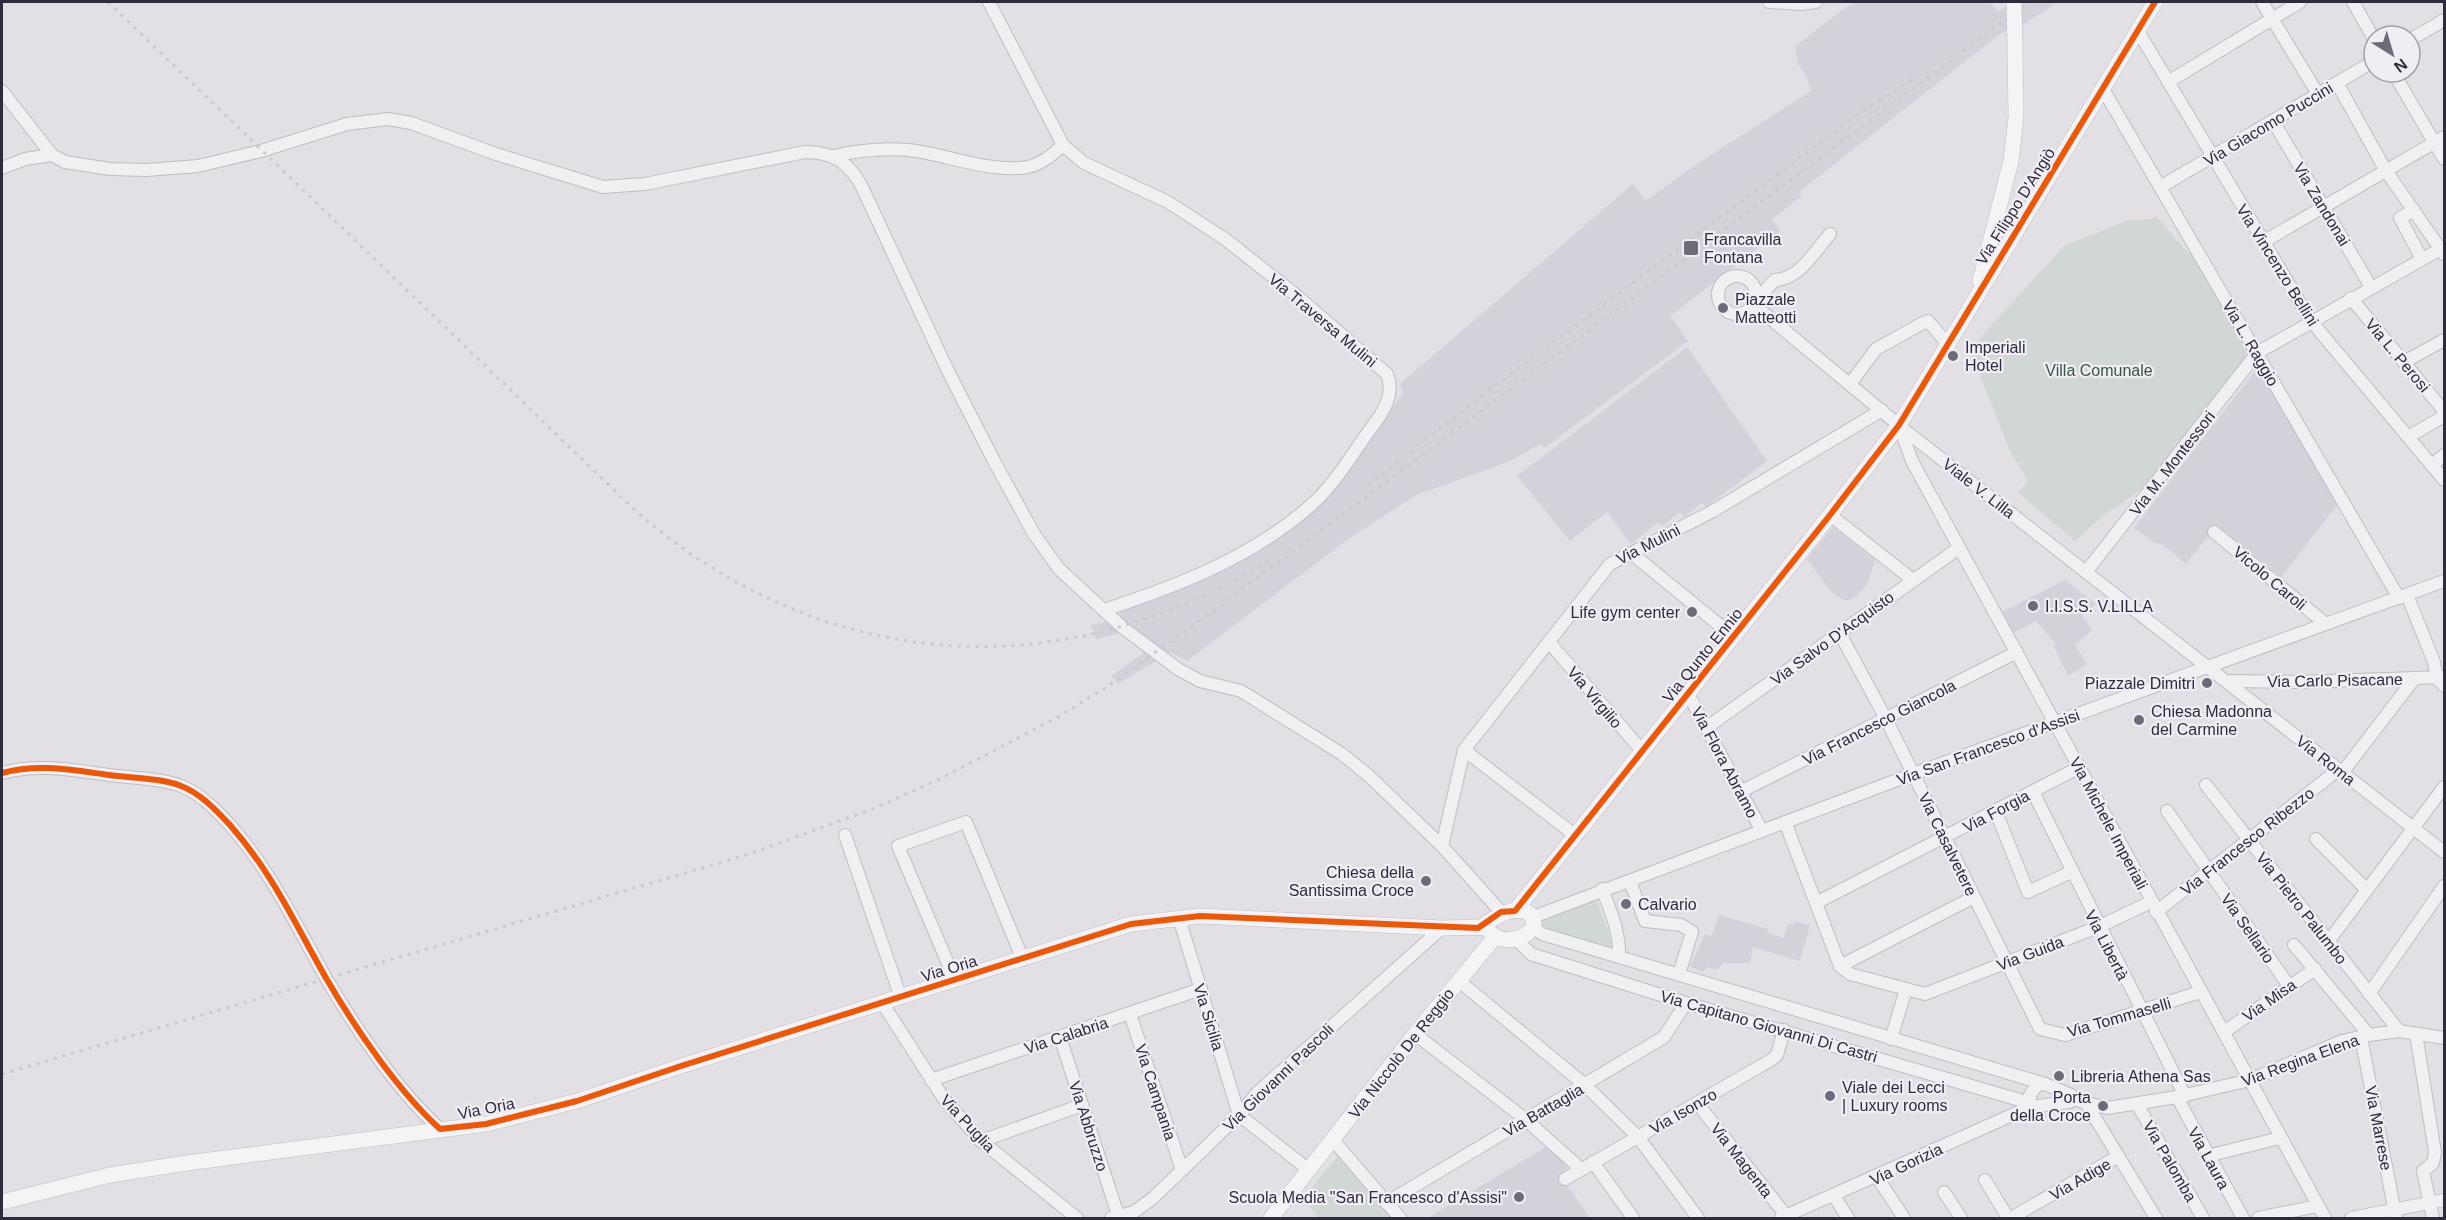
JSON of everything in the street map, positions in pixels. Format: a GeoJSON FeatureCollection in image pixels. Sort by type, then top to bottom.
{"type":"FeatureCollection","features":[{"type":"Feature","properties":{"kind":"main road"},"geometry":{"type":"LineString","coordinates":[[1979,289],[1984,260],[2011,161],[2016,117],[2014,2]]}},
{"type":"Feature","properties":{"kind":"main road","name":"Via Filippo D'Angiò"},"geometry":{"type":"LineString","coordinates":[[1899,425],[1979,289],[2155,2]]}},
{"type":"Feature","properties":{"kind":"main road","name":"Via Qunto Ennio"},"geometry":{"type":"LineString","coordinates":[[1513,908],[1575,835],[1734,637],[1899,425]]}},
{"type":"Feature","properties":{"kind":"main road"},"geometry":{"type":"LineString","coordinates":[[1513,908],[1524,911],[1534,922],[1528,934],[1515,938]]}},
{"type":"Feature","properties":{"kind":"main road","name":"Via Niccolò De Reggio"},"geometry":{"type":"LineString","coordinates":[[1271,1218],[1459,981],[1487,929],[1513,908]]}},
{"type":"Feature","properties":{"kind":"main road","name":"Via Oria"},"geometry":{"type":"LineString","coordinates":[[2,1202],[110,1175],[486,1124],[577,1101],[681,1066],[1023,960],[1114,928],[1200,916],[1487,929],[1515,938]]}},
{"type":"Feature","properties":{"kind":"street","name":"Via Traversa Mulini"},"geometry":{"type":"LineString","coordinates":[[989,2],[1063,145],[1084,163],[1168,202],[1225,239],[1296,295],[1387,374],[1392,386],[1389,400],[1380,416],[1335,480],[1310,506],[1247,551],[1195,577],[1104,610]]}},
{"type":"Feature","properties":{"kind":"street"},"geometry":{"type":"LineString","coordinates":[[1769,2],[1800,4],[1816,2]]}},
{"type":"Feature","properties":{"kind":"street"},"geometry":{"type":"LineString","coordinates":[[2262,2],[2318,94]]}},
{"type":"Feature","properties":{"kind":"street"},"geometry":{"type":"LineString","coordinates":[[2168,82],[2300,2]]}},
{"type":"Feature","properties":{"kind":"street"},"geometry":{"type":"LineString","coordinates":[[2353,2],[2365,24]]}},
{"type":"Feature","properties":{"kind":"street"},"geometry":{"type":"LineString","coordinates":[[2422,33],[2445,20]]}},
{"type":"Feature","properties":{"kind":"street","name":"Via Vincenzo Bellini"},"geometry":{"type":"LineString","coordinates":[[2138,31],[2311,321],[2445,480]]}},
{"type":"Feature","properties":{"kind":"street","name":"Via Giacomo Puccini"},"geometry":{"type":"LineString","coordinates":[[2162,186],[2362,68]]}},
{"type":"Feature","properties":{"kind":"street"},"geometry":{"type":"LineString","coordinates":[[2257,353],[2351,298],[2443,250],[2386,171],[2337,83]]}},
{"type":"Feature","properties":{"kind":"street"},"geometry":{"type":"LineString","coordinates":[[2401,84],[2439,140],[2445,159]]}},
{"type":"Feature","properties":{"kind":"street","name":"Via L. Raggio"},"geometry":{"type":"LineString","coordinates":[[2103,89],[2162,186],[2257,353],[2403,596],[2442,680]]}},
{"type":"Feature","properties":{"kind":"street"},"geometry":{"type":"LineString","coordinates":[[2,91],[51,155],[65,162],[94,168],[147,170],[184,168],[250,153],[347,124],[388,119],[411,123],[496,154],[603,187],[645,184],[805,152],[834,156],[866,148],[910,150],[960,161],[1003,167],[1029,167],[1046,159],[1063,145]]}},
{"type":"Feature","properties":{"kind":"street","name":"Via Zandonai"},"geometry":{"type":"LineString","coordinates":[[2273,121],[2372,287]]}},
{"type":"Feature","properties":{"kind":"street"},"geometry":{"type":"LineString","coordinates":[[2263,242],[2439,140]]}},
{"type":"Feature","properties":{"kind":"street"},"geometry":{"type":"LineString","coordinates":[[2,168],[25,159],[51,155]]}},
{"type":"Feature","properties":{"kind":"street"},"geometry":{"type":"LineString","coordinates":[[834,156],[846,164],[858,178],[948,371],[1034,534],[1066,577],[1144,645],[1178,669],[1200,681],[1241,691],[1341,754],[1368,775],[1442,846],[1513,908]]}},
{"type":"Feature","properties":{"kind":"street"},"geometry":{"type":"LineString","coordinates":[[2414,210],[2400,218],[2422,259]]}},
{"type":"Feature","properties":{"kind":"street","name":"Viale V. Lilla"},"geometry":{"type":"LineString","coordinates":[[1830,234],[1796,274],[1775,280],[1755,303],[1899,425],[2207,668]]}},
{"type":"Feature","properties":{"kind":"street","name":"Via L. Perosi"},"geometry":{"type":"LineString","coordinates":[[2351,298],[2445,411]]}},
{"type":"Feature","properties":{"kind":"street"},"geometry":{"type":"LineString","coordinates":[[1850,384],[1876,349],[1898,335],[1928,321],[1947,343]]}},
{"type":"Feature","properties":{"kind":"street"},"geometry":{"type":"LineString","coordinates":[[2404,362],[2445,340]]}},
{"type":"Feature","properties":{"kind":"street","name":"Via M. Montessori"},"geometry":{"type":"LineString","coordinates":[[2086,572],[2257,353]]}},
{"type":"Feature","properties":{"kind":"street","name":"Via Mulini"},"geometry":{"type":"LineString","coordinates":[[1442,846],[1464,750],[1610,564],[1713,511],[1882,410]]}},
{"type":"Feature","properties":{"kind":"street"},"geometry":{"type":"LineString","coordinates":[[2410,436],[2445,416]]}},
{"type":"Feature","properties":{"kind":"street","name":"Via Michele Imperiali"},"geometry":{"type":"LineString","coordinates":[[1899,425],[1912,461],[2080,767],[2200,993],[2224,1032],[2325,1218]]}},
{"type":"Feature","properties":{"kind":"street"},"geometry":{"type":"LineString","coordinates":[[2432,465],[2445,455]]}},
{"type":"Feature","properties":{"kind":"street"},"geometry":{"type":"LineString","coordinates":[[1830,515],[1913,580]]}},
{"type":"Feature","properties":{"kind":"street","name":"Vicolo Caroli"},"geometry":{"type":"LineString","coordinates":[[2214,531],[2326,624]]}},
{"type":"Feature","properties":{"kind":"street","name":"Via Salvo D'Acquisto"},"geometry":{"type":"LineString","coordinates":[[1707,728],[1959,548]]}},
{"type":"Feature","properties":{"kind":"street"},"geometry":{"type":"LineString","coordinates":[[1631,553],[1734,637]]}},
{"type":"Feature","properties":{"kind":"street","name":"Via San Francesco d'Assisi"},"geometry":{"type":"LineString","coordinates":[[1534,922],[1602,890],[2444,581]]}},
{"type":"Feature","properties":{"kind":"street","name":"Via Casalvetere"},"geometry":{"type":"LineString","coordinates":[[1839,632],[1886,719],[2007,962]]}},
{"type":"Feature","properties":{"kind":"street","name":"Via Virgilio"},"geometry":{"type":"LineString","coordinates":[[1549,642],[1642,751]]}},
{"type":"Feature","properties":{"kind":"street","name":"Via Francesco Giancola"},"geometry":{"type":"LineString","coordinates":[[1740,792],[2017,652]]}},
{"type":"Feature","properties":{"kind":"street","name":"Via Roma"},"geometry":{"type":"LineString","coordinates":[[2207,668],[2445,852]]}},
{"type":"Feature","properties":{"kind":"street","name":"Via Francesco Ribezzo"},"geometry":{"type":"LineString","coordinates":[[2154,907],[2209,871],[2340,771],[2414,679]]}},
{"type":"Feature","properties":{"kind":"street","name":"Via Carlo Pisacane"},"geometry":{"type":"LineString","coordinates":[[2226,681],[2442,680]]}},
{"type":"Feature","properties":{"kind":"street","name":"Via Flora Abramo"},"geometry":{"type":"LineString","coordinates":[[1688,694],[1761,831]]}},
{"type":"Feature","properties":{"kind":"street"},"geometry":{"type":"LineString","coordinates":[[1464,750],[1575,835]]}},
{"type":"Feature","properties":{"kind":"street"},"geometry":{"type":"LineString","coordinates":[[2,773],[25,766],[59,768],[180,785],[212,806],[253,851],[278,887],[327,979],[389,1071],[414,1106],[440,1129]]}},
{"type":"Feature","properties":{"kind":"street","name":"Via Forgia"},"geometry":{"type":"LineString","coordinates":[[1816,903],[2080,767]]}},
{"type":"Feature","properties":{"kind":"street","name":"Via Pietro Palumbo"},"geometry":{"type":"LineString","coordinates":[[2206,785],[2399,1031]]}},
{"type":"Feature","properties":{"kind":"street"},"geometry":{"type":"LineString","coordinates":[[2328,942],[2445,787]]}},
{"type":"Feature","properties":{"kind":"street","name":"Via Libertà"},"geometry":{"type":"LineString","coordinates":[[2032,792],[2141,1011],[2181,1097]]}},
{"type":"Feature","properties":{"kind":"street","name":"Via Sellario"},"geometry":{"type":"LineString","coordinates":[[2167,811],[2289,986]]}},
{"type":"Feature","properties":{"kind":"street"},"geometry":{"type":"LineString","coordinates":[[1996,812],[2028,892],[2071,872]]}},
{"type":"Feature","properties":{"kind":"street"},"geometry":{"type":"LineString","coordinates":[[955,980],[898,846],[966,822],[1023,960]]}},
{"type":"Feature","properties":{"kind":"street"},"geometry":{"type":"LineString","coordinates":[[1785,822],[1840,966],[1974,897]]}},
{"type":"Feature","properties":{"kind":"street"},"geometry":{"type":"LineString","coordinates":[[845,836],[901,998]]}},
{"type":"Feature","properties":{"kind":"street"},"geometry":{"type":"LineString","coordinates":[[2316,839],[2367,890]]}},
{"type":"Feature","properties":{"kind":"street"},"geometry":{"type":"LineString","coordinates":[[1630,881],[1645,921],[1681,925],[1692,932],[1679,974]]}},
{"type":"Feature","properties":{"kind":"street"},"geometry":{"type":"LineString","coordinates":[[2369,994],[2445,886]]}},
{"type":"Feature","properties":{"kind":"street"},"geometry":{"type":"LineString","coordinates":[[1602,890],[1614,919],[1620,943],[1619,957]]}},
{"type":"Feature","properties":{"kind":"street","name":"Via Guida"},"geometry":{"type":"LineString","coordinates":[[1840,966],[1850,974],[1925,994],[2154,907]]}},
{"type":"Feature","properties":{"kind":"street","name":"Via Sicilia"},"geometry":{"type":"LineString","coordinates":[[1179,918],[1239,1115]]}},
{"type":"Feature","properties":{"kind":"street","name":"Via Capitano Giovanni Di Castri"},"geometry":{"type":"LineString","coordinates":[[1534,922],[1542,934],[2045,1084],[2071,1095],[2072,1099]]}},
{"type":"Feature","properties":{"kind":"street","name":"Via Giovanni Pascoli"},"geometry":{"type":"LineString","coordinates":[[1115,1217],[1134,1212],[1182,1170],[1239,1115],[1265,1085],[1442,928]]}},
{"type":"Feature","properties":{"kind":"street","name":"Via Capitano Giovanni Di Castri"},"geometry":{"type":"LineString","coordinates":[[1515,938],[1531,954],[2030,1105]]}},
{"type":"Feature","properties":{"kind":"street"},"geometry":{"type":"LineString","coordinates":[[2294,945],[2365,1036]]}},
{"type":"Feature","properties":{"kind":"street","name":"Via Tommaselli"},"geometry":{"type":"LineString","coordinates":[[2007,962],[2040,1029],[2065,1035],[2200,993]]}},
{"type":"Feature","properties":{"kind":"street","name":"Via Misa"},"geometry":{"type":"LineString","coordinates":[[2224,1032],[2315,969]]}},
{"type":"Feature","properties":{"kind":"street"},"geometry":{"type":"LineString","coordinates":[[1459,981],[1585,1085],[1638,1137],[1698,1218]]}},
{"type":"Feature","properties":{"kind":"street","name":"Via Calabria"},"geometry":{"type":"LineString","coordinates":[[931,1080],[1201,989]]}},
{"type":"Feature","properties":{"kind":"street"},"geometry":{"type":"LineString","coordinates":[[1891,1039],[1906,989]]}},
{"type":"Feature","properties":{"kind":"street","name":"Via Battaglia"},"geometry":{"type":"LineString","coordinates":[[1386,1203],[1664,1037],[1686,1002]]}},
{"type":"Feature","properties":{"kind":"street","name":"Via Puglia"},"geometry":{"type":"LineString","coordinates":[[883,1004],[944,1099],[981,1141],[1077,1218]]}},
{"type":"Feature","properties":{"kind":"street","name":"Via Campania"},"geometry":{"type":"LineString","coordinates":[[1130,1014],[1182,1170]]}},
{"type":"Feature","properties":{"kind":"street","name":"Via Isonzo"},"geometry":{"type":"LineString","coordinates":[[1565,1179],[1777,1055],[1784,1030]]}},
{"type":"Feature","properties":{"kind":"street","name":"Via Regina Elena"},"geometry":{"type":"LineString","coordinates":[[2072,1099],[2107,1108],[2181,1097],[2250,1080],[2342,1041],[2399,1031],[2444,1036]]}},
{"type":"Feature","properties":{"kind":"street"},"geometry":{"type":"LineString","coordinates":[[1416,1034],[1525,1119],[1581,1169]]}},
{"type":"Feature","properties":{"kind":"street"},"geometry":{"type":"LineString","coordinates":[[2416,1034],[2435,1152],[2433,1162],[2423,1171],[2433,1218]]}},
{"type":"Feature","properties":{"kind":"street","name":"Via Marrese"},"geometry":{"type":"LineString","coordinates":[[2365,1036],[2396,1214]]}},
{"type":"Feature","properties":{"kind":"street","name":"Via Abbruzzo"},"geometry":{"type":"LineString","coordinates":[[1060,1037],[1115,1217]]}},
{"type":"Feature","properties":{"kind":"street"},"geometry":{"type":"LineString","coordinates":[[2045,1084],[2037,1085],[2033,1089],[2030,1105],[2070,1102],[2072,1099]]}},
{"type":"Feature","properties":{"kind":"street","name":"Via Laura"},"geometry":{"type":"LineString","coordinates":[[2181,1097],[2207,1156],[2243,1218]]}},
{"type":"Feature","properties":{"kind":"street","name":"Via Magenta"},"geometry":{"type":"LineString","coordinates":[[1697,1103],[1785,1218]]}},
{"type":"Feature","properties":{"kind":"street"},"geometry":{"type":"LineString","coordinates":[[2086,1103],[2154,1218]]}},
{"type":"Feature","properties":{"kind":"street","name":"Via Palomba"},"geometry":{"type":"LineString","coordinates":[[2137,1104],[2203,1218]]}},
{"type":"Feature","properties":{"kind":"street"},"geometry":{"type":"LineString","coordinates":[[981,1141],[1082,1105]]}},
{"type":"Feature","properties":{"kind":"street","name":"Via Gorizia"},"geometry":{"type":"LineString","coordinates":[[1785,1218],[2030,1105]]}},
{"type":"Feature","properties":{"kind":"street"},"geometry":{"type":"LineString","coordinates":[[1239,1115],[1309,1170]]}},
{"type":"Feature","properties":{"kind":"street"},"geometry":{"type":"LineString","coordinates":[[2207,1156],[2280,1138]]}},
{"type":"Feature","properties":{"kind":"street"},"geometry":{"type":"LineString","coordinates":[[1333,1140],[1400,1218]]}},
{"type":"Feature","properties":{"kind":"street","name":"Via Adige"},"geometry":{"type":"LineString","coordinates":[[2010,1218],[2117,1157]]}},
{"type":"Feature","properties":{"kind":"street"},"geometry":{"type":"LineString","coordinates":[[1593,1162],[1633,1218]]}},
{"type":"Feature","properties":{"kind":"street"},"geometry":{"type":"LineString","coordinates":[[1877,1177],[1904,1218]]}},
{"type":"Feature","properties":{"kind":"street"},"geometry":{"type":"LineString","coordinates":[[1985,1180],[2010,1218]]}},
{"type":"Feature","properties":{"kind":"street"},"geometry":{"type":"LineString","coordinates":[[1944,1192],[1961,1218]]}},
{"type":"Feature","properties":{"kind":"street"},"geometry":{"type":"LineString","coordinates":[[1834,1197],[1848,1218]]}},
{"type":"Feature","properties":{"kind":"street"},"geometry":{"type":"LineString","coordinates":[[2352,1218],[2396,1214],[2445,1200]]}},
{"type":"Feature","properties":{"kind":"street"},"geometry":{"type":"LineString","coordinates":[[2258,1218],[2317,1206]]}},
{"type":"Feature","properties":{"kind":"shaded area"},"geometry":{"type":"Polygon","coordinates":[[[1857,2],[1990,2],[1998,12],[2012,2],[2058,2],[2023,25],[2017,22],[1991,41],[1800,191],[1802,196],[1772,219],[1780,231],[1670,316],[1688,341],[1544,448],[1541,444],[1508,462],[1416,495],[1348,539],[1187,661],[1171,652],[1118,684],[1111,676],[1144,653],[1120,633],[1096,639],[1091,625],[1120,618],[1120,611],[1224,571],[1257,553],[1331,495],[1403,393],[1400,384],[1633,184],[1646,201],[1694,166],[1811,91],[1806,76],[1798,64],[1795,46],[1844,9],[1857,2]]]}},
{"type":"Feature","properties":{"kind":"shaded area"},"geometry":{"type":"Polygon","coordinates":[[[1687,347],[1767,461],[1706,507],[1702,503],[1684,517],[1680,512],[1662,526],[1658,522],[1631,544],[1607,512],[1570,541],[1517,476],[1687,347]]]}},
{"type":"Feature","properties":{"kind":"shaded area"},"geometry":{"type":"Polygon","coordinates":[[[2258,367],[2338,504],[2281,577],[2217,525],[2186,564],[2162,544],[2155,543],[2134,528],[2258,367]]]}},
{"type":"Feature","properties":{"kind":"shaded area"},"geometry":{"type":"Polygon","coordinates":[[[1833,527],[1875,560],[1867,584],[1857,596],[1850,600],[1843,600],[1831,591],[1807,559],[1833,527]]]}},
{"type":"Feature","properties":{"kind":"shaded area"},"geometry":{"type":"Polygon","coordinates":[[[2065,580],[2096,604],[2082,616],[2092,630],[2075,645],[2087,664],[2068,676],[2054,646],[2056,644],[2036,621],[2013,633],[2002,612],[2065,580]]]}},
{"type":"Feature","properties":{"kind":"shaded area"},"geometry":{"type":"Polygon","coordinates":[[[1719,915],[1768,929],[1768,933],[1784,938],[1788,924],[1793,925],[1794,922],[1810,925],[1800,961],[1753,947],[1750,963],[1723,963],[1717,970],[1706,967],[1704,972],[1690,967],[1705,934],[1712,936],[1719,915]]]}},
{"type":"Feature","properties":{"kind":"shaded area","name":"Scuola Media \"San Francesco d'Assisi\""},"geometry":{"type":"Polygon","coordinates":[[[1546,1147],[1567,1165],[1566,1172],[1561,1176],[1590,1218],[1428,1218],[1546,1147]]]}},
{"type":"Feature","properties":{"kind":"green space","name":"Villa Comunale"},"geometry":{"type":"Polygon","coordinates":[[[2156,216],[2188,253],[2193,251],[2251,353],[2149,483],[2113,510],[2111,509],[2075,541],[2018,493],[2028,481],[2009,449],[1970,349],[2064,246],[2126,221],[2151,219],[2156,216]]]}},
{"type":"Feature","properties":{"kind":"green space"},"geometry":{"type":"Polygon","coordinates":[[[1592,900],[1598,904],[1615,951],[1542,929],[1543,916],[1592,900]]]}},
{"type":"Feature","properties":{"kind":"green space"},"geometry":{"type":"Polygon","coordinates":[[[1339,1155],[1392,1218],[1319,1218],[1303,1198],[1339,1155]]]}},
{"type":"Feature","properties":{"kind":"railway"},"geometry":{"type":"LineString","coordinates":[[108,2],[640,515],[712,568],[788,607],[867,633],[948,645],[1029,644],[1111,629],[1192,601],[1271,559]]}},
{"type":"Feature","properties":{"kind":"railway"},"geometry":{"type":"LineString","coordinates":[[2,1074],[752,853],[875,808],[940,779],[1058,717],[1108,686],[1212,612],[2029,2]]}},
{"type":"Feature","properties":{"kind":"railway"},"geometry":{"type":"LineString","coordinates":[[1368,485],[1492,388],[1857,115],[1914,78]]}},
{"type":"Feature","properties":{"kind":"cycle path"},"geometry":{"type":"LineString","coordinates":[[2,773],[29,768],[55,768],[155,780],[181,786],[207,802],[230,825],[259,862],[326,978],[378,1058],[424,1114],[440,1129],[486,1124],[577,1101],[1131,924],[1200,916],[1478,928],[1501,912],[1515,911],[1899,425],[2155,2]]}},
{"type":"Feature","properties":{"kind":"place","name":"Francavilla Fontana"},"geometry":{"type":"Point","coordinates":[1691,248]}},
{"type":"Feature","properties":{"kind":"place","name":"Piazzale Matteotti"},"geometry":{"type":"Point","coordinates":[1723,308]}},
{"type":"Feature","properties":{"kind":"place","name":"Imperiali Hotel"},"geometry":{"type":"Point","coordinates":[1953,356]}},
{"type":"Feature","properties":{"kind":"place","name":"I.I.S.S. V.LILLA"},"geometry":{"type":"Point","coordinates":[2033,606]}},
{"type":"Feature","properties":{"kind":"place","name":"Life gym center"},"geometry":{"type":"Point","coordinates":[1692,612]}},
{"type":"Feature","properties":{"kind":"place","name":"Piazzale Dimitri"},"geometry":{"type":"Point","coordinates":[2207,683]}},
{"type":"Feature","properties":{"kind":"place","name":"Chiesa Madonna del Carmine"},"geometry":{"type":"Point","coordinates":[2139,720]}},
{"type":"Feature","properties":{"kind":"place","name":"Chiesa della Santissima Croce"},"geometry":{"type":"Point","coordinates":[1426,881]}},
{"type":"Feature","properties":{"kind":"place","name":"Calvario"},"geometry":{"type":"Point","coordinates":[1626,904]}},
{"type":"Feature","properties":{"kind":"place","name":"Libreria Athena Sas"},"geometry":{"type":"Point","coordinates":[2059,1076]}},
{"type":"Feature","properties":{"kind":"place","name":"Viale dei Lecci | Luxury rooms"},"geometry":{"type":"Point","coordinates":[1830,1096]}},
{"type":"Feature","properties":{"kind":"place","name":"Porta della Croce"},"geometry":{"type":"Point","coordinates":[2103,1106]}},
{"type":"Feature","properties":{"kind":"place","name":"Scuola Media \"San Francesco d'Assisi\""},"geometry":{"type":"Point","coordinates":[1519,1197]}}]}
